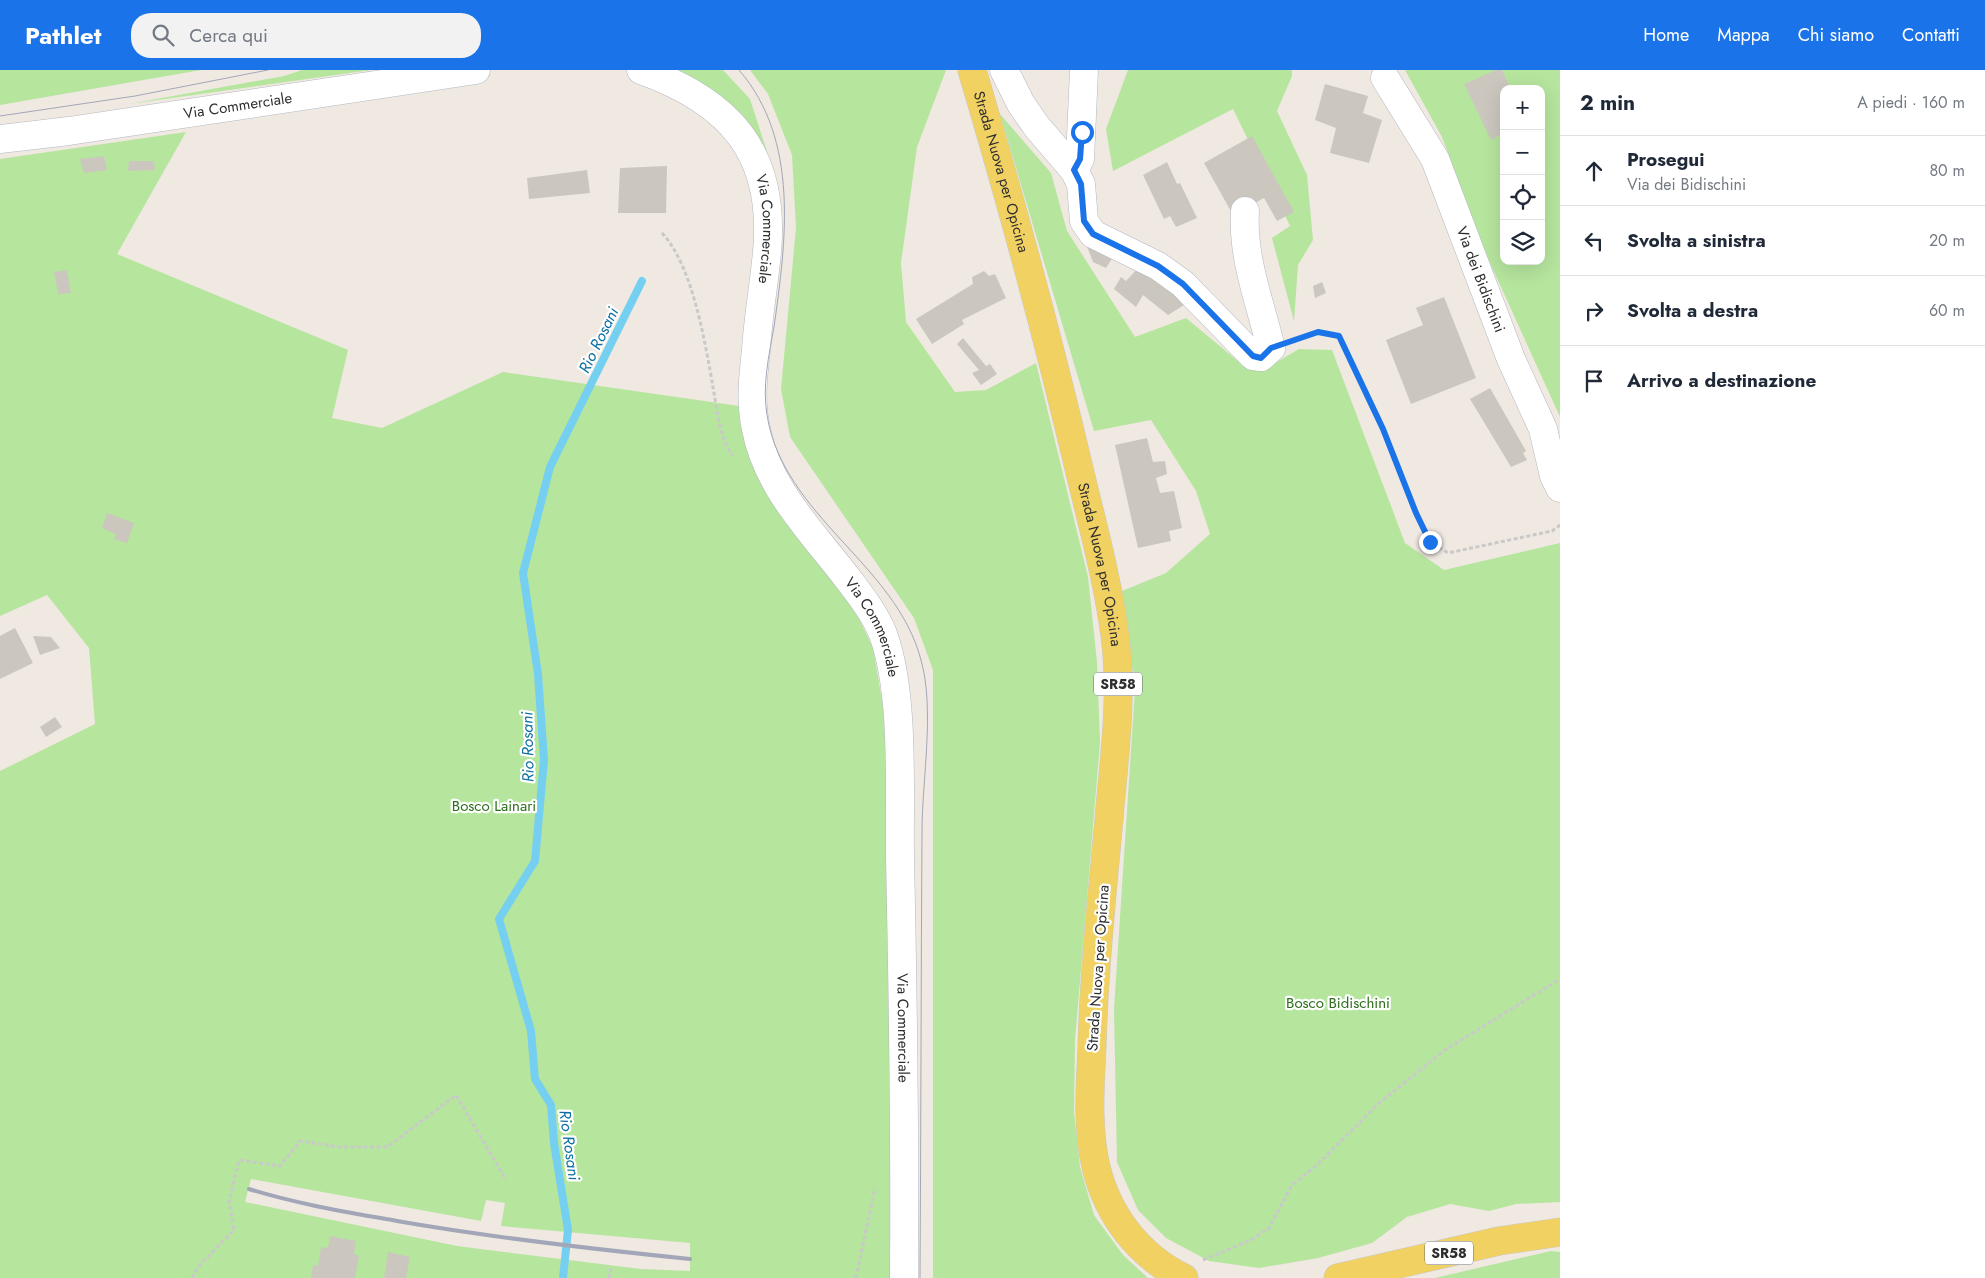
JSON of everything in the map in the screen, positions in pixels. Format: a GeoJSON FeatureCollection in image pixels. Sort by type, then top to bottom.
{"type":"FeatureCollection","features":[{"type":"Feature","properties":{"kind":"main road","name":"Strada Nuova per Opicina"},"geometry":{"type":"LineString","coordinates":[[973,70],[1030,275],[1067,419],[1096,543],[1115,637],[1118,733],[1092,1013],[1090,1111],[1096,1167],[1106,1197],[1125,1229],[1156,1262],[1182,1278]]}},
{"type":"Feature","properties":{"kind":"main road","name":"SR58"},"geometry":{"type":"LineString","coordinates":[[1338,1278],[1499,1241],[1560,1232]]}},
{"type":"Feature","properties":{"kind":"street","name":"Via Commerciale"},"geometry":{"type":"LineString","coordinates":[[0,138],[69,131],[476,70]]}},
{"type":"Feature","properties":{"kind":"street","name":"Via Commerciale"},"geometry":{"type":"LineString","coordinates":[[641,70],[686,90],[726,117],[747,143],[758,168],[764,191],[767,242],[752,401],[756,432],[768,468],[784,497],[867,603],[883,635],[891,668],[897,714],[900,814],[904,1278]]}},
{"type":"Feature","properties":{"kind":"street"},"geometry":{"type":"LineString","coordinates":[[1004,70],[1032,119],[1074,170],[1081,184],[1084,221],[1093,234],[1158,266],[1183,284],[1253,356],[1261,358],[1271,348],[1260,311],[1244,234],[1245,211]]}},
{"type":"Feature","properties":{"kind":"street"},"geometry":{"type":"LineString","coordinates":[[1074,170],[1080,159],[1084,70]]}},
{"type":"Feature","properties":{"kind":"street","name":"Via dei Bidischini"},"geometry":{"type":"LineString","coordinates":[[1385,78],[1435,159],[1511,359],[1543,429],[1554,476],[1560,488]]}},
{"type":"Feature","properties":{"kind":"path"},"geometry":{"type":"LineString","coordinates":[[662,233],[672,245],[682,263],[703,339],[719,422],[729,450],[740,464],[752,470],[768,468]]}},
{"type":"Feature","properties":{"kind":"path"},"geometry":{"type":"LineString","coordinates":[[1271,348],[1318,332],[1339,336],[1383,429],[1416,513],[1430,542],[1448,554],[1552,531],[1560,526]]}},
{"type":"Feature","properties":{"kind":"path"},"geometry":{"type":"LineString","coordinates":[[1182,1278],[1207,1258],[1251,1240],[1269,1228],[1292,1185],[1316,1166],[1378,1104],[1445,1050],[1560,979]]}},
{"type":"Feature","properties":{"kind":"path"},"geometry":{"type":"LineString","coordinates":[[192,1278],[199,1266],[234,1230],[229,1202],[239,1160],[280,1166],[300,1141],[340,1147],[387,1147],[456,1095],[506,1180]]}},
{"type":"Feature","properties":{"kind":"path"},"geometry":{"type":"LineString","coordinates":[[856,1278],[877,1180]]}},
{"type":"Feature","properties":{"kind":"path"},"geometry":{"type":"LineString","coordinates":[[609,1278],[611,1268]]}},
{"type":"Feature","properties":{"kind":"green space"},"geometry":{"type":"Polygon","coordinates":[[[0,70],[201,70],[0,105],[0,70]]]}},
{"type":"Feature","properties":{"kind":"green space"},"geometry":{"type":"Polygon","coordinates":[[[302,70],[371,70],[129,104],[284,76],[302,70]]]}},
{"type":"Feature","properties":{"kind":"green space"},"geometry":{"type":"Polygon","coordinates":[[[671,70],[723,70],[750,99],[770,161],[743,115],[687,76],[671,70]]]}},
{"type":"Feature","properties":{"kind":"green space"},"geometry":{"type":"Polygon","coordinates":[[[750,70],[946,70],[917,147],[901,263],[906,322],[955,392],[986,390],[1036,363],[1088,577],[1097,662],[1100,743],[1075,1040],[1074,1111],[1080,1167],[1094,1215],[1123,1255],[1148,1278],[933,1278],[933,670],[914,618],[790,437],[781,389],[796,228],[792,155],[768,94],[750,70]]]}},
{"type":"Feature","properties":{"kind":"green space"},"geometry":{"type":"Polygon","coordinates":[[[1128,70],[1292,70],[1292,76],[1277,111],[1307,175],[1313,240],[1298,265],[1294,321],[1272,238],[1290,226],[1233,109],[1113,171],[1106,129],[1128,70]]]}},
{"type":"Feature","properties":{"kind":"green space"},"geometry":{"type":"Polygon","coordinates":[[[1405,70],[1560,70],[1560,417],[1486,254],[1442,137],[1405,70]]]}},
{"type":"Feature","properties":{"kind":"green space","name":"Bosco Bidischini"},"geometry":{"type":"Polygon","coordinates":[[[1000,114],[1051,173],[1067,231],[1135,337],[1186,318],[1245,367],[1270,366],[1299,349],[1332,350],[1405,543],[1444,570],[1560,543],[1560,1202],[1516,1204],[1489,1211],[1450,1204],[1407,1217],[1372,1243],[1318,1258],[1259,1268],[1209,1261],[1166,1238],[1138,1210],[1117,1162],[1114,1009],[1135,689],[1122,591],[1166,573],[1210,534],[1196,491],[1151,420],[1094,431],[1000,114]]]}},
{"type":"Feature","properties":{"kind":"green space","name":"Bosco Lainari"},"geometry":{"type":"Polygon","coordinates":[[[186,132],[117,254],[348,350],[332,418],[382,428],[503,372],[746,407],[851,602],[873,648],[884,712],[890,870],[894,1278],[0,1278],[0,771],[95,724],[89,648],[47,595],[0,616],[0,159],[186,132]],[[251,1179],[245,1202],[457,1246],[641,1269],[690,1271],[690,1243],[501,1226],[505,1203],[486,1200],[481,1221],[251,1179]]]}},
{"type":"Feature","properties":{"kind":"green space"},"geometry":{"type":"Polygon","coordinates":[[[1551,1251],[1560,1252],[1560,1278],[1435,1278],[1551,1251]]]}},
{"type":"Feature","properties":{"kind":"building"},"geometry":{"type":"Polygon","coordinates":[[[1496,70],[1502,70],[1509,85],[1500,85],[1500,135],[1491,140],[1464,84],[1496,70]]]}},
{"type":"Feature","properties":{"kind":"building"},"geometry":{"type":"Polygon","coordinates":[[[1325,84],[1368,96],[1363,113],[1382,120],[1369,163],[1330,153],[1336,128],[1315,120],[1325,84]]]}},
{"type":"Feature","properties":{"kind":"building"},"geometry":{"type":"Polygon","coordinates":[[[1252,136],[1294,212],[1277,221],[1264,198],[1233,215],[1204,163],[1252,136]]]}},
{"type":"Feature","properties":{"kind":"building"},"geometry":{"type":"Polygon","coordinates":[[[104,156],[107,170],[84,173],[80,159],[104,156]]]}},
{"type":"Feature","properties":{"kind":"building"},"geometry":{"type":"Polygon","coordinates":[[[129,161],[154,161],[155,170],[128,171],[129,161]]]}},
{"type":"Feature","properties":{"kind":"building"},"geometry":{"type":"Polygon","coordinates":[[[1167,162],[1177,184],[1180,183],[1197,218],[1176,227],[1170,216],[1164,219],[1143,175],[1167,162]]]}},
{"type":"Feature","properties":{"kind":"building"},"geometry":{"type":"Polygon","coordinates":[[[667,166],[666,213],[618,213],[620,168],[667,166]]]}},
{"type":"Feature","properties":{"kind":"building"},"geometry":{"type":"Polygon","coordinates":[[[587,170],[590,193],[529,199],[527,178],[587,170]]]}},
{"type":"Feature","properties":{"kind":"building"},"geometry":{"type":"Polygon","coordinates":[[[1086,244],[1117,251],[1106,268],[1093,262],[1086,244]]]}},
{"type":"Feature","properties":{"kind":"building"},"geometry":{"type":"Polygon","coordinates":[[[1141,265],[1189,302],[1168,315],[1143,295],[1136,307],[1114,289],[1121,277],[1126,281],[1141,265]]]}},
{"type":"Feature","properties":{"kind":"building"},"geometry":{"type":"Polygon","coordinates":[[[67,270],[71,293],[58,294],[54,272],[67,270]]]}},
{"type":"Feature","properties":{"kind":"building"},"geometry":{"type":"Polygon","coordinates":[[[984,271],[989,276],[995,274],[1006,298],[962,320],[964,324],[932,344],[916,319],[973,284],[972,277],[984,271]]]}},
{"type":"Feature","properties":{"kind":"building"},"geometry":{"type":"Polygon","coordinates":[[[1322,282],[1326,293],[1315,298],[1313,286],[1322,282]]]}},
{"type":"Feature","properties":{"kind":"building"},"geometry":{"type":"Polygon","coordinates":[[[1444,297],[1476,378],[1411,404],[1386,340],[1423,325],[1416,308],[1444,297]]]}},
{"type":"Feature","properties":{"kind":"building"},"geometry":{"type":"Polygon","coordinates":[[[963,338],[986,366],[990,364],[997,374],[981,385],[972,373],[979,370],[957,344],[963,338]]]}},
{"type":"Feature","properties":{"kind":"building"},"geometry":{"type":"Polygon","coordinates":[[[1490,388],[1526,451],[1523,453],[1527,460],[1511,467],[1470,399],[1490,388]]]}},
{"type":"Feature","properties":{"kind":"building"},"geometry":{"type":"Polygon","coordinates":[[[1147,438],[1153,462],[1165,461],[1167,474],[1156,478],[1160,493],[1174,491],[1182,528],[1169,531],[1171,541],[1138,548],[1115,445],[1147,438]]]}},
{"type":"Feature","properties":{"kind":"building"},"geometry":{"type":"Polygon","coordinates":[[[107,513],[134,523],[127,543],[114,539],[116,534],[102,528],[107,513]]]}},
{"type":"Feature","properties":{"kind":"building"},"geometry":{"type":"Polygon","coordinates":[[[15,628],[33,663],[0,679],[0,636],[15,628]]]}},
{"type":"Feature","properties":{"kind":"building"},"geometry":{"type":"Polygon","coordinates":[[[33,636],[51,637],[60,648],[40,655],[33,636]]]}},
{"type":"Feature","properties":{"kind":"building"},"geometry":{"type":"Polygon","coordinates":[[[55,717],[62,727],[46,737],[40,727],[55,717]]]}},
{"type":"Feature","properties":{"kind":"building"},"geometry":{"type":"Polygon","coordinates":[[[330,1236],[356,1241],[354,1254],[359,1256],[355,1278],[311,1278],[313,1265],[318,1266],[321,1247],[328,1248],[330,1236]]]}},
{"type":"Feature","properties":{"kind":"building"},"geometry":{"type":"Polygon","coordinates":[[[388,1252],[410,1257],[406,1278],[384,1278],[388,1252]]]}},
{"type":"Feature","properties":{"kind":"waterway","name":"Rio Rosani"},"geometry":{"type":"LineString","coordinates":[[563,1278],[568,1230],[554,1143],[551,1105],[535,1079],[531,1031],[499,919],[535,861],[544,760],[538,674],[523,573],[550,467],[642,281]]}},
{"type":"Feature","properties":{"kind":"tram line"},"geometry":{"type":"LineString","coordinates":[[0,116],[135,96],[268,70]]}},
{"type":"Feature","properties":{"kind":"tram line"},"geometry":{"type":"LineString","coordinates":[[739,70],[759,98],[772,128],[780,160],[784,193],[782,261],[765,393],[767,415],[777,451],[794,482],[816,512],[889,595],[908,626],[921,660],[925,680],[927,745],[922,832],[920,1278]]}},
{"type":"Feature","properties":{"kind":"railway"},"geometry":{"type":"LineString","coordinates":[[249,1189],[322,1207],[470,1233],[690,1259]]}},
{"type":"Feature","properties":{"kind":"route"},"geometry":{"type":"LineString","coordinates":[[1082,132],[1080,159],[1074,170],[1081,184],[1084,221],[1093,234],[1158,266],[1183,284],[1253,356],[1261,358],[1271,348],[1318,332],[1339,336],[1383,429],[1416,513],[1430,542]]}}]}
